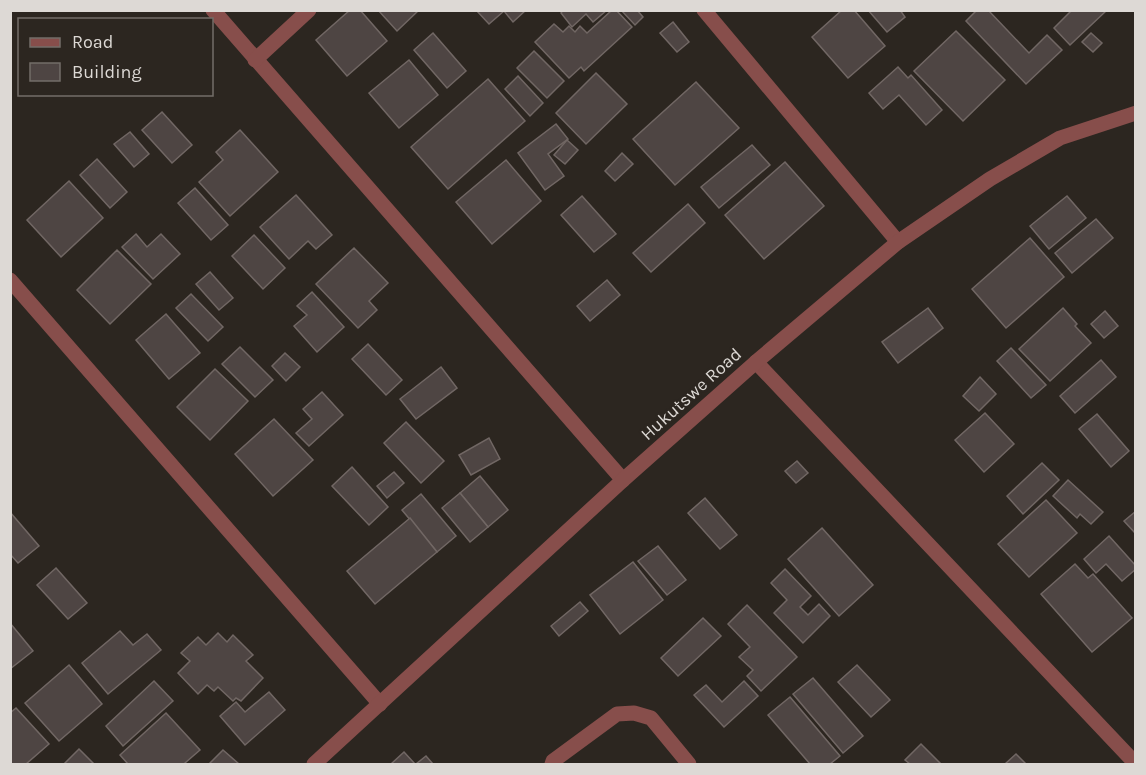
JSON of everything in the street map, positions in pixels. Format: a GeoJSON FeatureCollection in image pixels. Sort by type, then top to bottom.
{"type":"FeatureCollection","features":[{"type":"Feature","properties":{"kind":"street"},"geometry":{"type":"LineString","coordinates":[[213,10],[622,480]]}},
{"type":"Feature","properties":{"kind":"street"},"geometry":{"type":"LineString","coordinates":[[255,60],[309,10]]}},
{"type":"Feature","properties":{"kind":"street"},"geometry":{"type":"LineString","coordinates":[[704,10],[898,242]]}},
{"type":"Feature","properties":{"kind":"street","name":"Hukutswe Road"},"geometry":{"type":"LineString","coordinates":[[314,765],[622,480],[756,362],[898,242],[990,179],[1060,138],[1136,113]]}},
{"type":"Feature","properties":{"kind":"street"},"geometry":{"type":"LineString","coordinates":[[10,280],[380,704]]}},
{"type":"Feature","properties":{"kind":"street"},"geometry":{"type":"LineString","coordinates":[[756,362],[1136,764]]}},
{"type":"Feature","properties":{"kind":"street"},"geometry":{"type":"LineString","coordinates":[[552,765],[554,761],[617,714],[634,713],[651,718],[689,765]]}},
{"type":"Feature","properties":{"kind":"building"},"geometry":{"type":"Polygon","coordinates":[[[350,10],[360,10],[387,41],[347,76],[316,40],[350,10]]]}},
{"type":"Feature","properties":{"kind":"building"},"geometry":{"type":"Polygon","coordinates":[[[378,10],[419,10],[397,31],[378,10]]]}},
{"type":"Feature","properties":{"kind":"building"},"geometry":{"type":"Polygon","coordinates":[[[476,10],[526,10],[513,22],[504,11],[489,24],[476,10]]]}},
{"type":"Feature","properties":{"kind":"building"},"geometry":{"type":"Polygon","coordinates":[[[563,10],[607,10],[593,22],[586,14],[572,27],[561,13],[563,10]]]}},
{"type":"Feature","properties":{"kind":"building"},"geometry":{"type":"Polygon","coordinates":[[[612,10],[616,10],[632,27],[584,71],[581,67],[569,78],[535,42],[554,24],[563,32],[569,26],[575,32],[580,26],[587,33],[612,10]]]}},
{"type":"Feature","properties":{"kind":"building"},"geometry":{"type":"Polygon","coordinates":[[[621,10],[637,10],[643,17],[635,25],[621,10]]]}},
{"type":"Feature","properties":{"kind":"building"},"geometry":{"type":"Polygon","coordinates":[[[842,10],[854,10],[885,46],[848,78],[812,37],[842,10]]]}},
{"type":"Feature","properties":{"kind":"building"},"geometry":{"type":"Polygon","coordinates":[[[868,10],[900,10],[905,17],[887,32],[868,10]]]}},
{"type":"Feature","properties":{"kind":"building"},"geometry":{"type":"Polygon","coordinates":[[[977,10],[988,10],[1029,53],[1047,35],[1062,50],[1026,84],[966,21],[977,10]]]}},
{"type":"Feature","properties":{"kind":"building"},"geometry":{"type":"Polygon","coordinates":[[[1072,10],[1106,11],[1070,45],[1054,28],[1072,10]]]}},
{"type":"Feature","properties":{"kind":"building"},"geometry":{"type":"Polygon","coordinates":[[[673,22],[689,42],[677,52],[660,33],[673,22]]]}},
{"type":"Feature","properties":{"kind":"building"},"geometry":{"type":"Polygon","coordinates":[[[956,31],[1005,80],[963,121],[914,71],[956,31]]]}},
{"type":"Feature","properties":{"kind":"building"},"geometry":{"type":"Polygon","coordinates":[[[433,33],[466,71],[447,88],[414,50],[433,33]]]}},
{"type":"Feature","properties":{"kind":"building"},"geometry":{"type":"Polygon","coordinates":[[[1091,33],[1102,43],[1093,52],[1082,42],[1091,33]]]}},
{"type":"Feature","properties":{"kind":"building"},"geometry":{"type":"Polygon","coordinates":[[[534,51],[564,81],[547,98],[517,68],[534,51]]]}},
{"type":"Feature","properties":{"kind":"building"},"geometry":{"type":"Polygon","coordinates":[[[409,60],[438,95],[399,128],[369,93],[409,60]]]}},
{"type":"Feature","properties":{"kind":"building"},"geometry":{"type":"Polygon","coordinates":[[[898,67],[908,78],[911,75],[942,110],[926,125],[899,95],[883,109],[869,93],[898,67]]]}},
{"type":"Feature","properties":{"kind":"building"},"geometry":{"type":"Polygon","coordinates":[[[596,73],[627,104],[586,144],[556,113],[596,73]]]}},
{"type":"Feature","properties":{"kind":"building"},"geometry":{"type":"Polygon","coordinates":[[[518,76],[543,103],[530,116],[505,89],[518,76]]]}},
{"type":"Feature","properties":{"kind":"building"},"geometry":{"type":"Polygon","coordinates":[[[488,79],[525,121],[448,189],[411,147],[488,79]]]}},
{"type":"Feature","properties":{"kind":"building"},"geometry":{"type":"Polygon","coordinates":[[[696,82],[739,128],[675,185],[633,139],[696,82]]]}},
{"type":"Feature","properties":{"kind":"building"},"geometry":{"type":"Polygon","coordinates":[[[162,112],[192,145],[172,163],[142,130],[162,112]]]}},
{"type":"Feature","properties":{"kind":"building"},"geometry":{"type":"Polygon","coordinates":[[[556,124],[568,139],[548,154],[564,176],[545,190],[518,153],[556,124]]]}},
{"type":"Feature","properties":{"kind":"building"},"geometry":{"type":"Polygon","coordinates":[[[240,130],[278,172],[230,216],[199,182],[223,160],[216,152],[240,130]]]}},
{"type":"Feature","properties":{"kind":"building"},"geometry":{"type":"Polygon","coordinates":[[[130,132],[149,154],[134,167],[114,144],[130,132]]]}},
{"type":"Feature","properties":{"kind":"building"},"geometry":{"type":"Polygon","coordinates":[[[567,140],[578,150],[565,164],[554,155],[567,140]]]}},
{"type":"Feature","properties":{"kind":"building"},"geometry":{"type":"Polygon","coordinates":[[[752,145],[770,165],[719,208],[701,187],[752,145]]]}},
{"type":"Feature","properties":{"kind":"building"},"geometry":{"type":"Polygon","coordinates":[[[622,153],[633,164],[615,181],[605,171],[622,153]]]}},
{"type":"Feature","properties":{"kind":"building"},"geometry":{"type":"Polygon","coordinates":[[[97,159],[127,192],[110,208],[80,175],[97,159]]]}},
{"type":"Feature","properties":{"kind":"building"},"geometry":{"type":"Polygon","coordinates":[[[506,160],[541,201],[492,244],[456,202],[506,160]]]}},
{"type":"Feature","properties":{"kind":"building"},"geometry":{"type":"Polygon","coordinates":[[[785,162],[824,206],[764,259],[725,215],[785,162]]]}},
{"type":"Feature","properties":{"kind":"building"},"geometry":{"type":"Polygon","coordinates":[[[69,181],[103,218],[61,257],[27,220],[69,181]]]}},
{"type":"Feature","properties":{"kind":"building"},"geometry":{"type":"Polygon","coordinates":[[[195,188],[228,225],[211,240],[178,203],[195,188]]]}},
{"type":"Feature","properties":{"kind":"building"},"geometry":{"type":"Polygon","coordinates":[[[296,195],[332,235],[316,249],[308,241],[289,259],[260,227],[296,195]]]}},
{"type":"Feature","properties":{"kind":"building"},"geometry":{"type":"Polygon","coordinates":[[[582,196],[616,234],[594,252],[561,215],[582,196]]]}},
{"type":"Feature","properties":{"kind":"building"},"geometry":{"type":"Polygon","coordinates":[[[1067,196],[1086,218],[1049,249],[1030,226],[1067,196]]]}},
{"type":"Feature","properties":{"kind":"building"},"geometry":{"type":"Polygon","coordinates":[[[688,204],[705,223],[651,272],[633,253],[688,204]]]}},
{"type":"Feature","properties":{"kind":"building"},"geometry":{"type":"Polygon","coordinates":[[[1096,219],[1113,238],[1072,273],[1055,253],[1096,219]]]}},
{"type":"Feature","properties":{"kind":"building"},"geometry":{"type":"Polygon","coordinates":[[[136,234],[147,247],[161,234],[180,254],[153,279],[122,247],[136,234]]]}},
{"type":"Feature","properties":{"kind":"building"},"geometry":{"type":"Polygon","coordinates":[[[254,235],[285,268],[263,289],[232,256],[254,235]]]}},
{"type":"Feature","properties":{"kind":"building"},"geometry":{"type":"Polygon","coordinates":[[[1030,238],[1064,277],[1006,328],[972,289],[1030,238]]]}},
{"type":"Feature","properties":{"kind":"building"},"geometry":{"type":"Polygon","coordinates":[[[354,248],[388,283],[369,301],[377,310],[358,328],[316,284],[354,248]]]}},
{"type":"Feature","properties":{"kind":"building"},"geometry":{"type":"Polygon","coordinates":[[[117,250],[151,284],[110,324],[77,290],[117,250]]]}},
{"type":"Feature","properties":{"kind":"building"},"geometry":{"type":"Polygon","coordinates":[[[210,272],[233,298],[219,310],[196,284],[210,272]]]}},
{"type":"Feature","properties":{"kind":"building"},"geometry":{"type":"Polygon","coordinates":[[[607,280],[620,295],[590,321],[577,306],[607,280]]]}},
{"type":"Feature","properties":{"kind":"building"},"geometry":{"type":"Polygon","coordinates":[[[312,292],[344,327],[317,352],[294,326],[307,315],[297,306],[312,292]]]}},
{"type":"Feature","properties":{"kind":"building"},"geometry":{"type":"Polygon","coordinates":[[[191,294],[223,327],[208,341],[176,308],[191,294]]]}},
{"type":"Feature","properties":{"kind":"building"},"geometry":{"type":"Polygon","coordinates":[[[928,308],[943,328],[898,363],[882,342],[928,308]]]}},
{"type":"Feature","properties":{"kind":"building"},"geometry":{"type":"Polygon","coordinates":[[[1063,308],[1077,324],[1075,326],[1091,343],[1050,381],[1019,349],[1063,308]]]}},
{"type":"Feature","properties":{"kind":"building"},"geometry":{"type":"Polygon","coordinates":[[[1105,311],[1118,326],[1104,338],[1091,324],[1105,311]]]}},
{"type":"Feature","properties":{"kind":"building"},"geometry":{"type":"Polygon","coordinates":[[[166,314],[200,353],[169,379],[136,340],[166,314]]]}},
{"type":"Feature","properties":{"kind":"building"},"geometry":{"type":"Polygon","coordinates":[[[368,344],[402,380],[386,395],[352,359],[368,344]]]}},
{"type":"Feature","properties":{"kind":"building"},"geometry":{"type":"Polygon","coordinates":[[[240,347],[273,380],[255,397],[222,364],[240,347]]]}},
{"type":"Feature","properties":{"kind":"building"},"geometry":{"type":"Polygon","coordinates":[[[1011,348],[1046,385],[1031,398],[997,361],[1011,348]]]}},
{"type":"Feature","properties":{"kind":"building"},"geometry":{"type":"Polygon","coordinates":[[[285,353],[300,367],[286,381],[272,366],[285,353]]]}},
{"type":"Feature","properties":{"kind":"building"},"geometry":{"type":"Polygon","coordinates":[[[1101,360],[1116,377],[1075,413],[1060,396],[1101,360]]]}},
{"type":"Feature","properties":{"kind":"building"},"geometry":{"type":"Polygon","coordinates":[[[441,367],[457,388],[416,419],[400,399],[441,367]]]}},
{"type":"Feature","properties":{"kind":"building"},"geometry":{"type":"Polygon","coordinates":[[[215,369],[248,401],[210,440],[177,407],[215,369]]]}},
{"type":"Feature","properties":{"kind":"building"},"geometry":{"type":"Polygon","coordinates":[[[980,377],[996,394],[979,411],[963,396],[980,377]]]}},
{"type":"Feature","properties":{"kind":"building"},"geometry":{"type":"Polygon","coordinates":[[[322,392],[343,415],[309,446],[296,433],[312,419],[303,409],[322,392]]]}},
{"type":"Feature","properties":{"kind":"building"},"geometry":{"type":"Polygon","coordinates":[[[985,413],[1014,444],[984,472],[955,440],[985,413]]]}},
{"type":"Feature","properties":{"kind":"building"},"geometry":{"type":"Polygon","coordinates":[[[1097,414],[1129,451],[1111,467],[1079,429],[1097,414]]]}},
{"type":"Feature","properties":{"kind":"building"},"geometry":{"type":"Polygon","coordinates":[[[274,419],[313,460],[273,496],[235,454],[274,419]]]}},
{"type":"Feature","properties":{"kind":"building"},"geometry":{"type":"Polygon","coordinates":[[[406,422],[444,461],[421,483],[384,443],[406,422]]]}},
{"type":"Feature","properties":{"kind":"building"},"geometry":{"type":"Polygon","coordinates":[[[489,438],[500,459],[471,475],[459,455],[489,438]]]}},
{"type":"Feature","properties":{"kind":"building"},"geometry":{"type":"Polygon","coordinates":[[[797,461],[808,473],[796,483],[785,471],[797,461]]]}},
{"type":"Feature","properties":{"kind":"building"},"geometry":{"type":"Polygon","coordinates":[[[1042,463],[1059,480],[1023,514],[1007,496],[1042,463]]]}},
{"type":"Feature","properties":{"kind":"building"},"geometry":{"type":"Polygon","coordinates":[[[352,467],[388,507],[369,525],[332,486],[352,467]]]}},
{"type":"Feature","properties":{"kind":"building"},"geometry":{"type":"Polygon","coordinates":[[[394,472],[404,483],[387,498],[377,486],[394,472]]]}},
{"type":"Feature","properties":{"kind":"building"},"geometry":{"type":"Polygon","coordinates":[[[480,476],[508,510],[488,527],[460,493],[480,476]]]}},
{"type":"Feature","properties":{"kind":"building"},"geometry":{"type":"Polygon","coordinates":[[[1068,480],[1103,512],[1091,524],[1080,514],[1077,518],[1053,496],[1068,480]]]}},
{"type":"Feature","properties":{"kind":"building"},"geometry":{"type":"Polygon","coordinates":[[[460,493],[488,527],[470,542],[442,508],[460,493]]]}},
{"type":"Feature","properties":{"kind":"building"},"geometry":{"type":"Polygon","coordinates":[[[421,494],[456,536],[437,552],[402,510],[421,494]]]}},
{"type":"Feature","properties":{"kind":"building"},"geometry":{"type":"Polygon","coordinates":[[[705,498],[737,535],[720,549],[688,513],[705,498]]]}},
{"type":"Feature","properties":{"kind":"building"},"geometry":{"type":"Polygon","coordinates":[[[1046,500],[1077,533],[1029,577],[998,544],[1046,500]]]}},
{"type":"Feature","properties":{"kind":"building"},"geometry":{"type":"Polygon","coordinates":[[[1136,511],[1136,534],[1124,521],[1136,511]]]}},
{"type":"Feature","properties":{"kind":"building"},"geometry":{"type":"Polygon","coordinates":[[[10,512],[39,546],[18,563],[10,554],[10,512]]]}},
{"type":"Feature","properties":{"kind":"building"},"geometry":{"type":"Polygon","coordinates":[[[410,518],[437,552],[375,604],[347,571],[410,518]]]}},
{"type":"Feature","properties":{"kind":"building"},"geometry":{"type":"Polygon","coordinates":[[[822,528],[873,585],[839,616],[788,559],[822,528]]]}},
{"type":"Feature","properties":{"kind":"building"},"geometry":{"type":"Polygon","coordinates":[[[1109,536],[1136,566],[1136,569],[1122,581],[1106,564],[1096,573],[1084,559],[1109,536]]]}},
{"type":"Feature","properties":{"kind":"building"},"geometry":{"type":"Polygon","coordinates":[[[658,546],[686,580],[667,595],[638,561],[658,546]]]}},
{"type":"Feature","properties":{"kind":"building"},"geometry":{"type":"Polygon","coordinates":[[[633,562],[663,600],[620,634],[590,595],[633,562]]]}},
{"type":"Feature","properties":{"kind":"building"},"geometry":{"type":"Polygon","coordinates":[[[1075,564],[1088,578],[1093,574],[1132,618],[1092,652],[1041,594],[1075,564]]]}},
{"type":"Feature","properties":{"kind":"building"},"geometry":{"type":"Polygon","coordinates":[[[56,568],[87,603],[68,619],[37,585],[56,568]]]}},
{"type":"Feature","properties":{"kind":"building"},"geometry":{"type":"Polygon","coordinates":[[[785,569],[811,596],[800,607],[808,615],[819,604],[830,616],[803,643],[774,613],[787,600],[771,583],[785,569]]]}},
{"type":"Feature","properties":{"kind":"building"},"geometry":{"type":"Polygon","coordinates":[[[580,602],[588,611],[559,636],[551,626],[580,602]]]}},
{"type":"Feature","properties":{"kind":"building"},"geometry":{"type":"Polygon","coordinates":[[[747,605],[797,657],[761,691],[747,676],[753,670],[739,657],[750,647],[728,624],[747,605]]]}},
{"type":"Feature","properties":{"kind":"building"},"geometry":{"type":"Polygon","coordinates":[[[703,618],[721,636],[678,676],[661,658],[703,618]]]}},
{"type":"Feature","properties":{"kind":"building"},"geometry":{"type":"Polygon","coordinates":[[[10,623],[33,651],[10,669],[10,623]]]}},
{"type":"Feature","properties":{"kind":"building"},"geometry":{"type":"Polygon","coordinates":[[[120,631],[133,645],[147,634],[161,650],[108,694],[82,663],[120,631]]]}},
{"type":"Feature","properties":{"kind":"building"},"geometry":{"type":"Polygon","coordinates":[[[218,633],[227,642],[233,635],[253,655],[246,661],[263,678],[241,701],[236,698],[233,701],[218,687],[214,691],[207,685],[198,694],[178,673],[190,661],[181,653],[198,637],[206,645],[218,633]]]}},
{"type":"Feature","properties":{"kind":"building"},"geometry":{"type":"Polygon","coordinates":[[[69,665],[102,704],[59,741],[25,703],[69,665]]]}},
{"type":"Feature","properties":{"kind":"building"},"geometry":{"type":"Polygon","coordinates":[[[857,665],[890,700],[871,717],[838,682],[857,665]]]}},
{"type":"Feature","properties":{"kind":"building"},"geometry":{"type":"Polygon","coordinates":[[[813,678],[863,736],[843,753],[793,694],[813,678]]]}},
{"type":"Feature","properties":{"kind":"building"},"geometry":{"type":"Polygon","coordinates":[[[154,681],[173,701],[123,746],[106,726],[154,681]]]}},
{"type":"Feature","properties":{"kind":"building"},"geometry":{"type":"Polygon","coordinates":[[[744,681],[758,696],[724,727],[694,695],[706,685],[722,702],[744,681]]]}},
{"type":"Feature","properties":{"kind":"building"},"geometry":{"type":"Polygon","coordinates":[[[269,692],[285,710],[245,745],[220,716],[236,702],[245,712],[269,692]]]}},
{"type":"Feature","properties":{"kind":"building"},"geometry":{"type":"Polygon","coordinates":[[[790,697],[840,756],[830,764],[810,764],[768,715],[790,697]]]}},
{"type":"Feature","properties":{"kind":"building"},"geometry":{"type":"Polygon","coordinates":[[[16,708],[49,744],[26,764],[10,764],[10,713],[16,708]]]}},
{"type":"Feature","properties":{"kind":"building"},"geometry":{"type":"Polygon","coordinates":[[[166,713],[200,750],[186,764],[128,764],[120,755],[166,713]]]}},
{"type":"Feature","properties":{"kind":"building"},"geometry":{"type":"Polygon","coordinates":[[[921,744],[941,764],[910,764],[905,760],[921,744]]]}},
{"type":"Feature","properties":{"kind":"building"},"geometry":{"type":"Polygon","coordinates":[[[79,749],[94,764],[64,764],[79,749]]]}},
{"type":"Feature","properties":{"kind":"building"},"geometry":{"type":"Polygon","coordinates":[[[223,750],[239,764],[209,764],[223,750]]]}},
{"type":"Feature","properties":{"kind":"building"},"geometry":{"type":"Polygon","coordinates":[[[404,752],[415,764],[391,764],[404,752]]]}},
{"type":"Feature","properties":{"kind":"building"},"geometry":{"type":"Polygon","coordinates":[[[1016,754],[1026,764],[1005,764],[1016,754]]]}},
{"type":"Feature","properties":{"kind":"building"},"geometry":{"type":"Polygon","coordinates":[[[426,756],[433,764],[416,764],[426,756]]]}}]}
